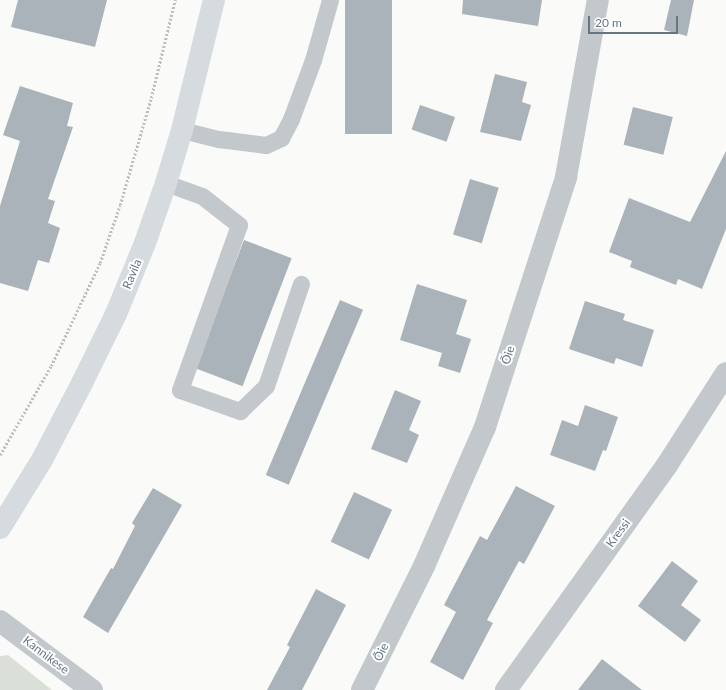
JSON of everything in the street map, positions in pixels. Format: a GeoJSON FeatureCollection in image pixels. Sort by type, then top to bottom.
{"type":"FeatureCollection","features":[{"type":"Feature","properties":{"kind":"street","name":"Ravila"},"geometry":{"type":"LineString","coordinates":[[0,528],[43,458],[106,335],[145,243],[166,183],[182,130],[214,0]]}},
{"type":"Feature","properties":{"kind":"street","name":"Õie"},"geometry":{"type":"LineString","coordinates":[[362,690],[424,566],[485,427],[566,177],[598,0]]}},
{"type":"Feature","properties":{"kind":"street","name":"Kressi"},"geometry":{"type":"LineString","coordinates":[[506,690],[667,465],[726,373]]}},
{"type":"Feature","properties":{"kind":"street","name":"Kannikese"},"geometry":{"type":"LineString","coordinates":[[0,621],[92,690]]}},
{"type":"Feature","properties":{"kind":"lane"},"geometry":{"type":"LineString","coordinates":[[182,130],[219,139],[266,145],[281,138],[291,119],[313,60],[330,0]]}},
{"type":"Feature","properties":{"kind":"lane"},"geometry":{"type":"LineString","coordinates":[[166,183],[202,196],[239,225],[180,390],[240,411],[266,386],[301,284]]}},
{"type":"Feature","properties":{"kind":"path"},"geometry":{"type":"LineString","coordinates":[[0,455],[51,366],[100,262],[120,204],[151,98],[175,0]]}},
{"type":"Feature","properties":{"kind":"shaded area"},"geometry":{"type":"Polygon","coordinates":[[[8,655],[52,690],[0,690],[0,656],[8,655]]]}},
{"type":"Feature","properties":{"kind":"building"},"geometry":{"type":"Polygon","coordinates":[[[18,0],[107,0],[95,47],[11,27],[18,0]]]}},
{"type":"Feature","properties":{"kind":"building"},"geometry":{"type":"Polygon","coordinates":[[[345,0],[392,0],[392,134],[345,134],[345,0]]]}},
{"type":"Feature","properties":{"kind":"building"},"geometry":{"type":"Polygon","coordinates":[[[463,0],[542,0],[538,26],[462,14],[463,0]]]}},
{"type":"Feature","properties":{"kind":"building"},"geometry":{"type":"Polygon","coordinates":[[[671,0],[694,0],[687,36],[664,30],[671,0]]]}},
{"type":"Feature","properties":{"kind":"building"},"geometry":{"type":"Polygon","coordinates":[[[495,74],[527,82],[522,102],[531,105],[521,141],[480,132],[495,74]]]}},
{"type":"Feature","properties":{"kind":"building"},"geometry":{"type":"Polygon","coordinates":[[[20,86],[73,103],[67,126],[73,127],[48,199],[55,201],[48,223],[60,228],[49,263],[38,260],[28,291],[0,283],[0,206],[20,141],[3,135],[20,86]]]}},
{"type":"Feature","properties":{"kind":"building"},"geometry":{"type":"Polygon","coordinates":[[[420,105],[455,117],[447,142],[412,130],[420,105]]]}},
{"type":"Feature","properties":{"kind":"building"},"geometry":{"type":"Polygon","coordinates":[[[633,107],[673,117],[663,155],[624,145],[633,107]]]}},
{"type":"Feature","properties":{"kind":"building"},"geometry":{"type":"Polygon","coordinates":[[[726,151],[726,229],[702,289],[678,279],[676,285],[630,267],[632,261],[609,252],[629,198],[690,222],[726,151]]]}},
{"type":"Feature","properties":{"kind":"building"},"geometry":{"type":"Polygon","coordinates":[[[470,179],[499,188],[482,243],[453,234],[470,179]]]}},
{"type":"Feature","properties":{"kind":"building"},"geometry":{"type":"Polygon","coordinates":[[[244,240],[292,258],[243,386],[195,368],[244,240]]]}},
{"type":"Feature","properties":{"kind":"building"},"geometry":{"type":"Polygon","coordinates":[[[417,284],[467,300],[456,334],[471,339],[460,373],[438,366],[442,353],[400,340],[417,284]]]}},
{"type":"Feature","properties":{"kind":"building"},"geometry":{"type":"Polygon","coordinates":[[[340,300],[363,310],[289,485],[266,475],[340,300]]]}},
{"type":"Feature","properties":{"kind":"building"},"geometry":{"type":"Polygon","coordinates":[[[585,301],[625,314],[623,320],[654,330],[642,367],[616,358],[614,364],[569,349],[585,301]]]}},
{"type":"Feature","properties":{"kind":"building"},"geometry":{"type":"Polygon","coordinates":[[[395,390],[421,401],[409,430],[419,435],[407,463],[371,449],[395,390]]]}},
{"type":"Feature","properties":{"kind":"building"},"geometry":{"type":"Polygon","coordinates":[[[585,405],[618,417],[606,451],[603,450],[595,471],[550,455],[562,420],[578,426],[585,405]]]}},
{"type":"Feature","properties":{"kind":"building"},"geometry":{"type":"Polygon","coordinates":[[[516,486],[555,506],[524,564],[519,561],[487,620],[493,623],[463,680],[430,662],[456,612],[444,605],[480,536],[487,540],[516,486]]]}},
{"type":"Feature","properties":{"kind":"building"},"geometry":{"type":"Polygon","coordinates":[[[153,488],[182,505],[108,633],[83,617],[111,568],[113,569],[135,526],[132,523],[153,488]]]}},
{"type":"Feature","properties":{"kind":"building"},"geometry":{"type":"Polygon","coordinates":[[[354,492],[392,510],[369,560],[331,542],[354,492]]]}},
{"type":"Feature","properties":{"kind":"building"},"geometry":{"type":"Polygon","coordinates":[[[672,561],[698,581],[681,605],[701,620],[685,642],[638,606],[672,561]]]}},
{"type":"Feature","properties":{"kind":"building"},"geometry":{"type":"Polygon","coordinates":[[[316,589],[346,605],[302,690],[267,690],[290,647],[287,645],[316,589]]]}},
{"type":"Feature","properties":{"kind":"building"},"geometry":{"type":"Polygon","coordinates":[[[602,659],[642,690],[578,690],[602,659]]]}}]}
